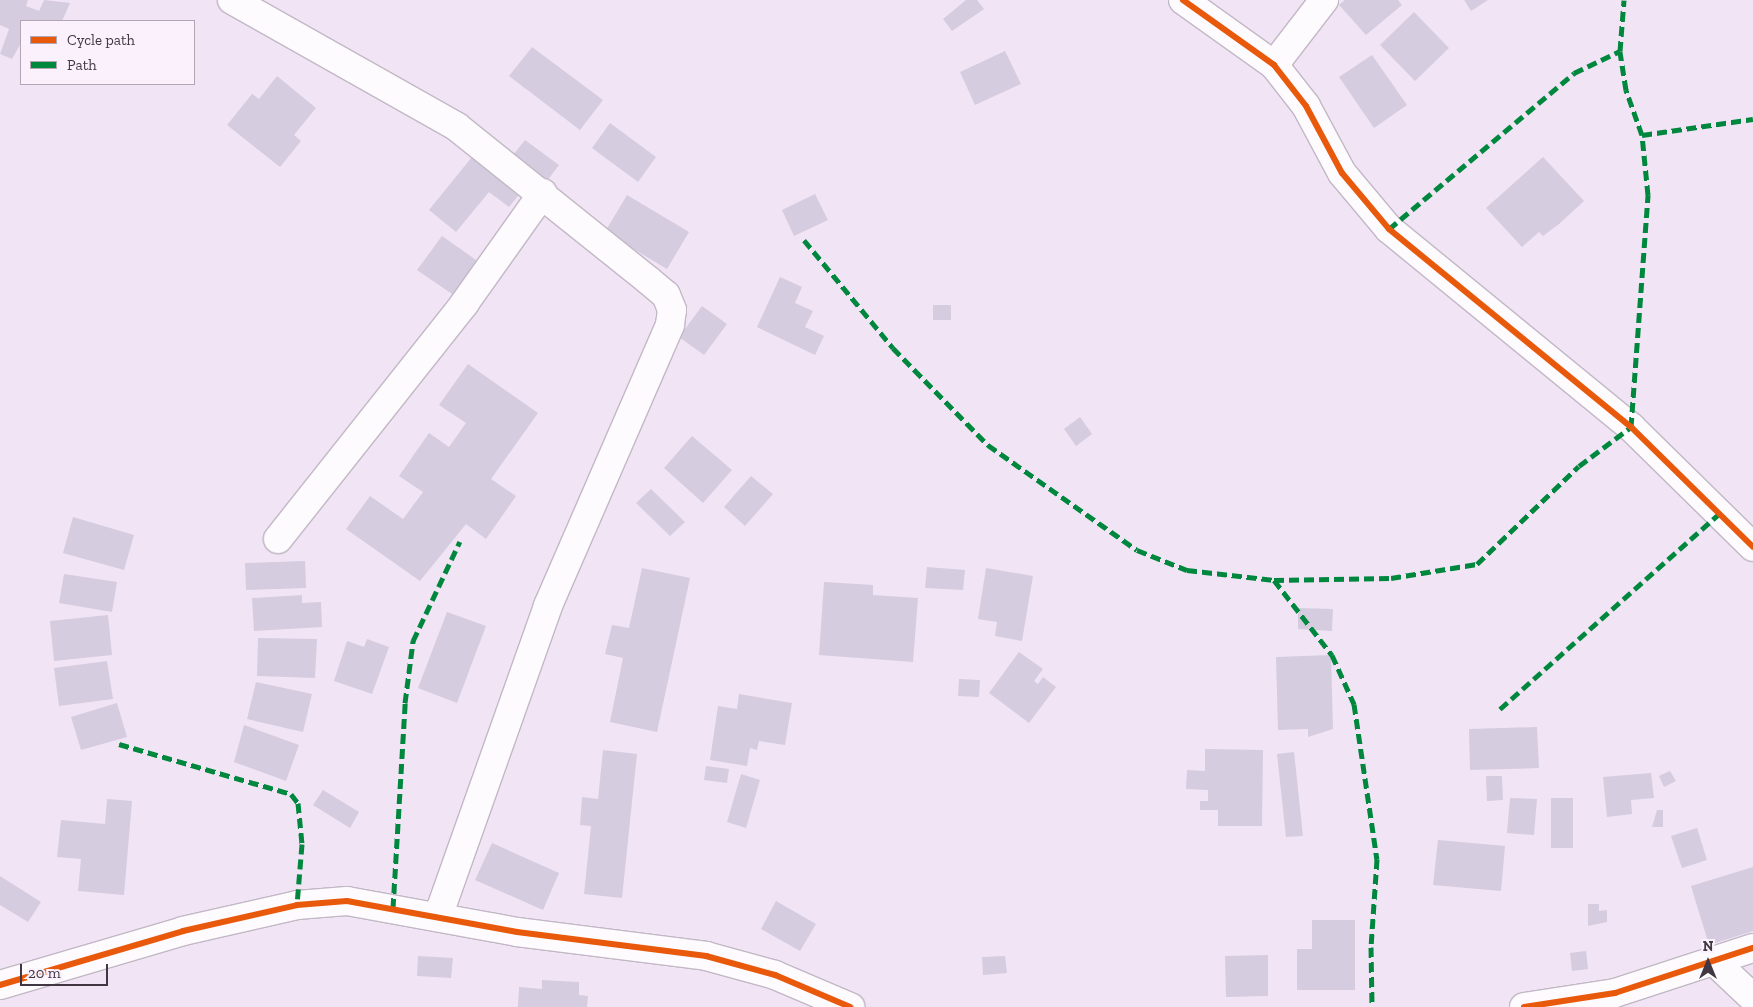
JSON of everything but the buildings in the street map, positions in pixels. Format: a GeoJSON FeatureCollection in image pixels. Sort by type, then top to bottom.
{"type":"FeatureCollection","features":[{"type":"Feature","properties":{"kind":"street"},"geometry":{"type":"LineString","coordinates":[[232,0],[457,127],[542,193],[666,295],[672,310],[670,325],[548,606],[438,917]]}},
{"type":"Feature","properties":{"kind":"street"},"geometry":{"type":"LineString","coordinates":[[1183,0],[1274,65],[1306,106],[1342,173],[1389,229],[1631,427],[1753,547]]}},
{"type":"Feature","properties":{"kind":"street"},"geometry":{"type":"LineString","coordinates":[[1274,65],[1324,0]]}},
{"type":"Feature","properties":{"kind":"street"},"geometry":{"type":"LineString","coordinates":[[278,539],[440,335],[542,193]]}},
{"type":"Feature","properties":{"kind":"street"},"geometry":{"type":"LineString","coordinates":[[0,985],[183,931],[297,905],[346,901],[517,932],[706,956],[775,975],[850,1007]]}},
{"type":"Feature","properties":{"kind":"street"},"geometry":{"type":"LineString","coordinates":[[1524,1007],[1615,993],[1716,963],[1753,948]]}},
{"type":"Feature","properties":{"kind":"street"},"geometry":{"type":"LineString","coordinates":[[1716,963],[1753,998]]}},
{"type":"Feature","properties":{"kind":"marked path"},"geometry":{"type":"LineString","coordinates":[[804,240],[893,348],[988,445],[1137,550],[1187,570],[1274,580],[1391,578],[1477,564],[1579,466],[1631,427],[1648,195],[1642,135],[1626,90],[1620,51],[1624,0]]}},
{"type":"Feature","properties":{"kind":"marked path"},"geometry":{"type":"LineString","coordinates":[[1389,229],[1574,73],[1620,51]]}},
{"type":"Feature","properties":{"kind":"marked path"},"geometry":{"type":"LineString","coordinates":[[1642,135],[1753,119]]}},
{"type":"Feature","properties":{"kind":"marked path"},"geometry":{"type":"LineString","coordinates":[[1500,709],[1721,512]]}},
{"type":"Feature","properties":{"kind":"marked path"},"geometry":{"type":"LineString","coordinates":[[393,908],[405,703],[413,641],[460,541]]}},
{"type":"Feature","properties":{"kind":"marked path"},"geometry":{"type":"LineString","coordinates":[[1274,580],[1332,655],[1354,704],[1377,859],[1371,947],[1372,1007]]}},
{"type":"Feature","properties":{"kind":"marked path"},"geometry":{"type":"LineString","coordinates":[[119,744],[291,794],[298,803],[302,844],[297,905]]}},
{"type":"Feature","properties":{"kind":"cycle path"},"geometry":{"type":"LineString","coordinates":[[1183,0],[1274,65],[1306,106],[1342,173],[1389,229],[1631,427],[1753,547]]}},
{"type":"Feature","properties":{"kind":"cycle path"},"geometry":{"type":"LineString","coordinates":[[0,985],[183,931],[297,905],[347,901],[517,932],[706,956],[775,975],[850,1007]]}},
{"type":"Feature","properties":{"kind":"cycle path"},"geometry":{"type":"LineString","coordinates":[[1524,1007],[1615,993],[1753,948]]}}]}
